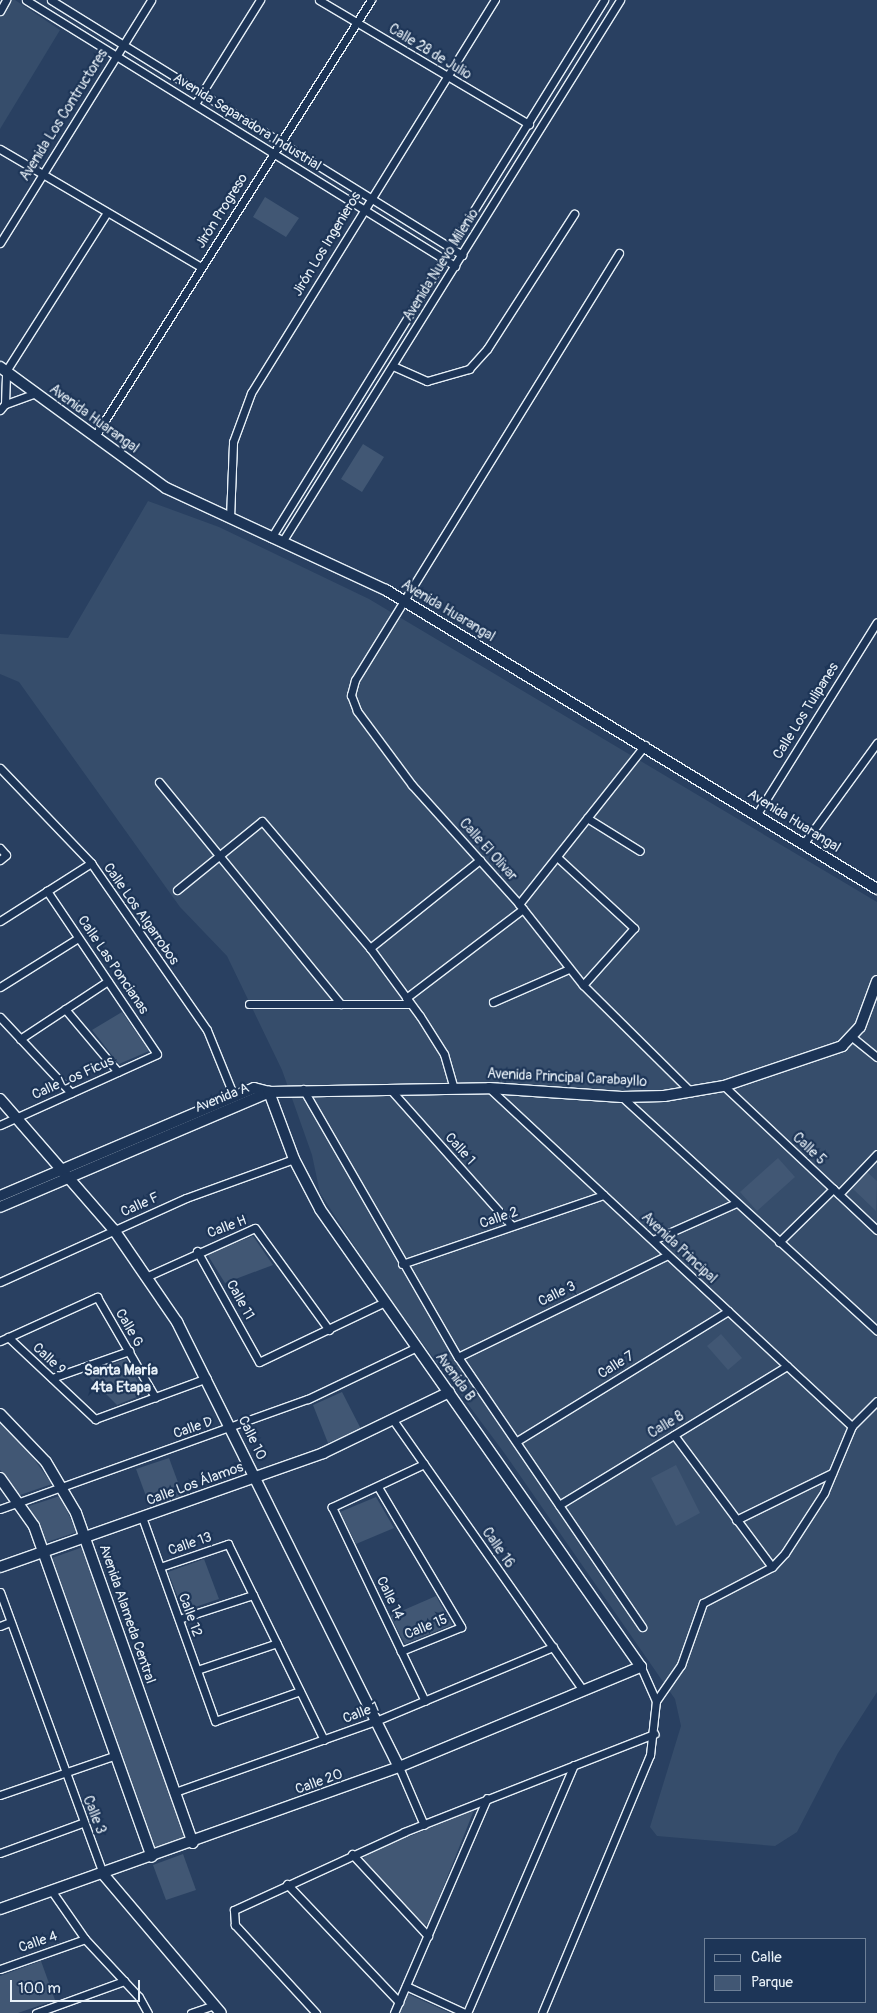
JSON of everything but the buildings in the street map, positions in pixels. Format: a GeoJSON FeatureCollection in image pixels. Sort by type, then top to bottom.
{"type":"FeatureCollection","features":[{"type":"Feature","properties":{"kind":"street"},"geometry":{"type":"LineString","coordinates":[[0,11],[6,0]]}},
{"type":"Feature","properties":{"kind":"street","name":"Avenida Separadora Industrial"},"geometry":{"type":"LineString","coordinates":[[26,0],[456,266]]}},
{"type":"Feature","properties":{"kind":"street","name":"Avenida Separadora Industrial"},"geometry":{"type":"LineString","coordinates":[[51,0],[462,255]]}},
{"type":"Feature","properties":{"kind":"street","name":"Avenida Los Contructores"},"geometry":{"type":"LineString","coordinates":[[0,243],[151,0]]}},
{"type":"Feature","properties":{"kind":"street"},"geometry":{"type":"LineString","coordinates":[[195,104],[260,0]]}},
{"type":"Feature","properties":{"kind":"street","name":"Calle 28 de Julio"},"geometry":{"type":"LineString","coordinates":[[319,0],[529,124]]}},
{"type":"Feature","properties":{"kind":"street","name":"Jirón Progreso"},"geometry":{"type":"LineString","coordinates":[[95,436],[371,0]]}},
{"type":"Feature","properties":{"kind":"street","name":"Jirón Los Ingenieros"},"geometry":{"type":"LineString","coordinates":[[230,518],[231,463],[240,415],[369,197],[495,0]]}},
{"type":"Feature","properties":{"kind":"street","name":"Avenida Nuevo Milenio"},"geometry":{"type":"LineString","coordinates":[[271,538],[604,0]]}},
{"type":"Feature","properties":{"kind":"street","name":"Avenida Nuevo Milenio"},"geometry":{"type":"LineString","coordinates":[[282,542],[456,266],[620,0]]}},
{"type":"Feature","properties":{"kind":"street"},"geometry":{"type":"LineString","coordinates":[[0,149],[106,214],[201,268]]}},
{"type":"Feature","properties":{"kind":"street"},"geometry":{"type":"LineString","coordinates":[[36,394],[3,407],[3,369],[106,214]]}},
{"type":"Feature","properties":{"kind":"street"},"geometry":{"type":"LineString","coordinates":[[393,366],[426,380],[469,369],[487,349],[574,214]]}},
{"type":"Feature","properties":{"kind":"street"},"geometry":{"type":"LineString","coordinates":[[404,601],[619,253]]}},
{"type":"Feature","properties":{"kind":"street","name":"Avenida Huarangal"},"geometry":{"type":"LineString","coordinates":[[3,369],[166,488],[404,601],[645,745],[877,889]]}},
{"type":"Feature","properties":{"kind":"street","name":"Calle El Olivar"},"geometry":{"type":"LineString","coordinates":[[404,601],[351,695],[358,711],[412,785],[521,907],[583,985],[691,1092]]}},
{"type":"Feature","properties":{"kind":"street","name":"Calle Los Tulipanes"},"geometry":{"type":"LineString","coordinates":[[757,814],[877,622]]}},
{"type":"Feature","properties":{"kind":"street"},"geometry":{"type":"LineString","coordinates":[[804,844],[877,743]]}},
{"type":"Feature","properties":{"kind":"street"},"geometry":{"type":"LineString","coordinates":[[249,1004],[341,1004],[408,1001],[521,907],[557,857],[645,745]]}},
{"type":"Feature","properties":{"kind":"street","name":"Calle Los Algarrobos"},"geometry":{"type":"LineString","coordinates":[[0,768],[91,863],[207,1030],[233,1094]]}},
{"type":"Feature","properties":{"kind":"street"},"geometry":{"type":"LineString","coordinates":[[160,782],[218,859],[341,1004]]}},
{"type":"Feature","properties":{"kind":"street"},"geometry":{"type":"LineString","coordinates":[[587,818],[640,851]]}},
{"type":"Feature","properties":{"kind":"street"},"geometry":{"type":"LineString","coordinates":[[177,890],[218,859],[262,821],[370,948],[444,1054],[454,1088]]}},
{"type":"Feature","properties":{"kind":"street"},"geometry":{"type":"LineString","coordinates":[[0,860],[2,850]]}},
{"type":"Feature","properties":{"kind":"street"},"geometry":{"type":"LineString","coordinates":[[557,857],[634,928],[583,985]]}},
{"type":"Feature","properties":{"kind":"street"},"geometry":{"type":"LineString","coordinates":[[370,948],[480,860]]}},
{"type":"Feature","properties":{"kind":"street"},"geometry":{"type":"LineString","coordinates":[[0,921],[91,863]]}},
{"type":"Feature","properties":{"kind":"street","name":"Calle Las Poncianas"},"geometry":{"type":"LineString","coordinates":[[47,891],[157,1054]]}},
{"type":"Feature","properties":{"kind":"street"},"geometry":{"type":"LineString","coordinates":[[0,986],[78,938]]}},
{"type":"Feature","properties":{"kind":"street"},"geometry":{"type":"LineString","coordinates":[[493,1002],[570,969]]}},
{"type":"Feature","properties":{"kind":"street"},"geometry":{"type":"LineString","coordinates":[[20,1039],[108,981]]}},
{"type":"Feature","properties":{"kind":"street","name":"Avenida Principal Carabayllo"},"geometry":{"type":"LineString","coordinates":[[268,1092],[303,1088],[489,1088],[622,1097],[691,1092],[724,1086],[828,1052],[852,1037],[866,1014],[877,981]]}},
{"type":"Feature","properties":{"kind":"street"},"geometry":{"type":"LineString","coordinates":[[65,1009],[118,1072]]}},
{"type":"Feature","properties":{"kind":"street"},"geometry":{"type":"LineString","coordinates":[[0,1017],[71,1093]]}},
{"type":"Feature","properties":{"kind":"street"},"geometry":{"type":"LineString","coordinates":[[852,1037],[877,1057]]}},
{"type":"Feature","properties":{"kind":"street","name":"Calle Los Ficus"},"geometry":{"type":"LineString","coordinates":[[0,1125],[157,1054]]}},
{"type":"Feature","properties":{"kind":"street","name":"Calle 5"},"geometry":{"type":"LineString","coordinates":[[724,1086],[877,1230]]}},
{"type":"Feature","properties":{"kind":"street","name":"Avenida A"},"geometry":{"type":"LineString","coordinates":[[0,1206],[63,1172],[233,1094],[254,1088],[268,1092]]}},
{"type":"Feature","properties":{"kind":"street","name":"Avenida B"},"geometry":{"type":"LineString","coordinates":[[303,1088],[402,1264],[458,1357],[642,1627]]}},
{"type":"Feature","properties":{"kind":"street","name":"Calle 1"},"geometry":{"type":"LineString","coordinates":[[390,1088],[512,1226]]}},
{"type":"Feature","properties":{"kind":"street","name":"Avenida Principal"},"geometry":{"type":"LineString","coordinates":[[489,1088],[852,1426]]}},
{"type":"Feature","properties":{"kind":"street","name":"Avenida A"},"geometry":{"type":"LineString","coordinates":[[0,1196],[46,1174],[63,1172],[268,1092]]}},
{"type":"Feature","properties":{"kind":"street","name":"Avenida B"},"geometry":{"type":"LineString","coordinates":[[268,1092],[294,1159],[320,1209],[641,1666]]}},
{"type":"Feature","properties":{"kind":"street"},"geometry":{"type":"LineString","coordinates":[[622,1097],[877,1331]]}},
{"type":"Feature","properties":{"kind":"street","name":"Calle 10"},"geometry":{"type":"LineString","coordinates":[[0,1098],[114,1230],[148,1276],[208,1378],[399,1767],[424,1825]]}},
{"type":"Feature","properties":{"kind":"street"},"geometry":{"type":"LineString","coordinates":[[779,1242],[877,1154]]}},
{"type":"Feature","properties":{"kind":"street"},"geometry":{"type":"LineString","coordinates":[[46,1174],[49,1156]]}},
{"type":"Feature","properties":{"kind":"street","name":"Calle F"},"geometry":{"type":"LineString","coordinates":[[0,1282],[114,1230],[294,1159]]}},
{"type":"Feature","properties":{"kind":"street","name":"Calle 2"},"geometry":{"type":"LineString","coordinates":[[402,1264],[603,1195]]}},
{"type":"Feature","properties":{"kind":"street"},"geometry":{"type":"LineString","coordinates":[[653,1240],[736,1203]]}},
{"type":"Feature","properties":{"kind":"street","name":"Calle H"},"geometry":{"type":"LineString","coordinates":[[148,1276],[197,1251],[255,1228],[329,1330]]}},
{"type":"Feature","properties":{"kind":"street","name":"Calle 11"},"geometry":{"type":"LineString","coordinates":[[197,1251],[259,1362],[329,1330]]}},
{"type":"Feature","properties":{"kind":"street","name":"Calle 3"},"geometry":{"type":"LineString","coordinates":[[458,1357],[668,1255]]}},
{"type":"Feature","properties":{"kind":"street","name":"Calle G"},"geometry":{"type":"LineString","coordinates":[[8,1337],[97,1297],[155,1397]]}},
{"type":"Feature","properties":{"kind":"street"},"geometry":{"type":"LineString","coordinates":[[329,1330],[385,1302]]}},
{"type":"Feature","properties":{"kind":"street","name":"Calle 7"},"geometry":{"type":"LineString","coordinates":[[517,1441],[728,1311]]}},
{"type":"Feature","properties":{"kind":"street"},"geometry":{"type":"LineString","coordinates":[[0,1341],[8,1337]]}},
{"type":"Feature","properties":{"kind":"street","name":"Calle 9"},"geometry":{"type":"LineString","coordinates":[[8,1337],[95,1419],[155,1397]]}},
{"type":"Feature","properties":{"kind":"street","name":"Calle D"},"geometry":{"type":"LineString","coordinates":[[0,1509],[308,1399],[417,1347]]}},
{"type":"Feature","properties":{"kind":"street"},"geometry":{"type":"LineString","coordinates":[[52,1378],[128,1351]]}},
{"type":"Feature","properties":{"kind":"street","name":"Calle 8"},"geometry":{"type":"LineString","coordinates":[[559,1505],[787,1366]]}},
{"type":"Feature","properties":{"kind":"street"},"geometry":{"type":"LineString","coordinates":[[155,1397],[208,1378]]}},
{"type":"Feature","properties":{"kind":"street","name":"Calle Los Álamos"},"geometry":{"type":"LineString","coordinates":[[0,1568],[322,1453],[449,1392]]}},
{"type":"Feature","properties":{"kind":"street"},"geometry":{"type":"LineString","coordinates":[[656,1701],[679,1669],[703,1603],[772,1567],[824,1493],[852,1426],[877,1401]]}},
{"type":"Feature","properties":{"kind":"street","name":"Avenida Alameda Central"},"geometry":{"type":"LineString","coordinates":[[0,1414],[46,1462],[62,1487],[85,1537],[193,1843]]}},
{"type":"Feature","properties":{"kind":"street","name":"Calle 16"},"geometry":{"type":"LineString","coordinates":[[393,1420],[583,1690]]}},
{"type":"Feature","properties":{"kind":"street"},"geometry":{"type":"LineString","coordinates":[[674,1435],[772,1567]]}},
{"type":"Feature","properties":{"kind":"street"},"geometry":{"type":"LineString","coordinates":[[378,1487],[424,1464]]}},
{"type":"Feature","properties":{"kind":"street"},"geometry":{"type":"LineString","coordinates":[[736,1520],[832,1474]]}},
{"type":"Feature","properties":{"kind":"street"},"geometry":{"type":"LineString","coordinates":[[0,1478],[21,1502],[44,1552],[152,1857]]}},
{"type":"Feature","properties":{"kind":"street","name":"Calle 14"},"geometry":{"type":"LineString","coordinates":[[378,1487],[332,1507],[425,1701]]}},
{"type":"Feature","properties":{"kind":"street","name":"Calle 15"},"geometry":{"type":"LineString","coordinates":[[378,1487],[461,1627],[401,1651]]}},
{"type":"Feature","properties":{"kind":"street","name":"Calle 12"},"geometry":{"type":"LineString","coordinates":[[142,1517],[215,1721],[300,1691]]}},
{"type":"Feature","properties":{"kind":"street","name":"Calle 13"},"geometry":{"type":"LineString","coordinates":[[160,1567],[228,1544],[253,1595]]}},
{"type":"Feature","properties":{"kind":"street","name":"Calle 3"},"geometry":{"type":"LineString","coordinates":[[0,1592],[62,1773],[103,1874],[221,2013]]}},
{"type":"Feature","properties":{"kind":"street"},"geometry":{"type":"LineString","coordinates":[[179,1619],[253,1595],[324,1740]]}},
{"type":"Feature","properties":{"kind":"street"},"geometry":{"type":"LineString","coordinates":[[0,1626],[10,1622]]}},
{"type":"Feature","properties":{"kind":"street"},"geometry":{"type":"LineString","coordinates":[[197,1670],[276,1643]]}},
{"type":"Feature","properties":{"kind":"street","name":"Calle 1"},"geometry":{"type":"LineString","coordinates":[[175,1792],[376,1721],[553,1647]]}},
{"type":"Feature","properties":{"kind":"street"},"geometry":{"type":"LineString","coordinates":[[542,2013],[642,1778],[654,1734],[656,1701],[641,1666]]}},
{"type":"Feature","properties":{"kind":"street","name":"Calle 20"},"geometry":{"type":"LineString","coordinates":[[0,1909],[193,1843],[399,1767],[641,1666]]}},
{"type":"Feature","properties":{"kind":"street"},"geometry":{"type":"LineString","coordinates":[[316,2013],[235,1925],[232,1914],[240,1904],[352,1854],[487,1798],[654,1734]]}},
{"type":"Feature","properties":{"kind":"street"},"geometry":{"type":"LineString","coordinates":[[0,1795],[116,1755]]}},
{"type":"Feature","properties":{"kind":"street"},"geometry":{"type":"LineString","coordinates":[[406,1986],[466,2013],[574,1765]]}},
{"type":"Feature","properties":{"kind":"street"},"geometry":{"type":"LineString","coordinates":[[394,2013],[487,1798]]}},
{"type":"Feature","properties":{"kind":"street"},"geometry":{"type":"LineString","coordinates":[[0,1853],[82,1823]]}},
{"type":"Feature","properties":{"kind":"street"},"geometry":{"type":"LineString","coordinates":[[352,1854],[428,1936]]}},
{"type":"Feature","properties":{"kind":"street"},"geometry":{"type":"LineString","coordinates":[[287,1884],[399,2002]]}},
{"type":"Feature","properties":{"kind":"street","name":"Calle 4"},"geometry":{"type":"LineString","coordinates":[[51,1890],[85,1939],[124,1981],[148,2013]]}},
{"type":"Feature","properties":{"kind":"street","name":"Calle 4"},"geometry":{"type":"LineString","coordinates":[[0,1969],[85,1939]]}},
{"type":"Feature","properties":{"kind":"street"},"geometry":{"type":"LineString","coordinates":[[36,2013],[124,1981]]}},
{"type":"Feature","properties":{"kind":"street"},"geometry":{"type":"LineString","coordinates":[[191,2013],[214,2005]]}},
{"type":"Feature","properties":{"kind":"shaded area"},"geometry":{"type":"Polygon","coordinates":[[[0,0],[15,0],[60,30],[0,129],[0,0]]]}},
{"type":"Feature","properties":{"kind":"shaded area"},"geometry":{"type":"Polygon","coordinates":[[[148,501],[219,527],[369,599],[877,902],[877,1692],[838,1753],[797,1832],[775,1846],[657,1836],[650,1827],[681,1726],[675,1699],[505,1454],[383,1290],[320,1193],[312,1155],[282,1070],[227,956],[180,907],[19,682],[0,674],[0,634],[68,638],[148,501]]]}},
{"type":"Feature","properties":{"kind":"green space"},"geometry":{"type":"Polygon","coordinates":[[[265,197],[299,218],[286,237],[253,217],[265,197]]]}},
{"type":"Feature","properties":{"kind":"green space"},"geometry":{"type":"Polygon","coordinates":[[[363,444],[384,457],[362,492],[341,479],[363,444]]]}},
{"type":"Feature","properties":{"kind":"green space"},"geometry":{"type":"Polygon","coordinates":[[[122,1012],[149,1051],[119,1064],[92,1030],[122,1012]]]}},
{"type":"Feature","properties":{"kind":"green space"},"geometry":{"type":"Polygon","coordinates":[[[778,1158],[795,1177],[757,1211],[740,1192],[778,1158]]]}},
{"type":"Feature","properties":{"kind":"green space"},"geometry":{"type":"Polygon","coordinates":[[[867,1172],[877,1181],[876,1211],[852,1188],[867,1172]]]}},
{"type":"Feature","properties":{"kind":"green space"},"geometry":{"type":"Polygon","coordinates":[[[253,1236],[273,1265],[225,1283],[207,1254],[253,1236]]]}},
{"type":"Feature","properties":{"kind":"green space"},"geometry":{"type":"Polygon","coordinates":[[[721,1334],[742,1358],[728,1370],[707,1346],[721,1334]]]}},
{"type":"Feature","properties":{"kind":"green space"},"geometry":{"type":"Polygon","coordinates":[[[126,1359],[144,1394],[117,1405],[86,1374],[126,1359]]]}},
{"type":"Feature","properties":{"kind":"green space"},"geometry":{"type":"Polygon","coordinates":[[[342,1392],[361,1429],[328,1443],[313,1405],[342,1392]]]}},
{"type":"Feature","properties":{"kind":"green space"},"geometry":{"type":"Polygon","coordinates":[[[0,1422],[26,1448],[52,1484],[20,1495],[0,1470],[0,1422]]]}},
{"type":"Feature","properties":{"kind":"green space"},"geometry":{"type":"Polygon","coordinates":[[[169,1458],[183,1496],[150,1507],[136,1469],[169,1458]]]}},
{"type":"Feature","properties":{"kind":"green space"},"geometry":{"type":"Polygon","coordinates":[[[676,1465],[700,1513],[676,1526],[651,1478],[676,1465]]]}},
{"type":"Feature","properties":{"kind":"green space"},"geometry":{"type":"Polygon","coordinates":[[[60,1496],[77,1532],[44,1543],[29,1506],[60,1496]]]}},
{"type":"Feature","properties":{"kind":"green space"},"geometry":{"type":"Polygon","coordinates":[[[376,1497],[394,1528],[356,1544],[340,1512],[376,1497]]]}},
{"type":"Feature","properties":{"kind":"green space"},"geometry":{"type":"Polygon","coordinates":[[[83,1547],[187,1839],[156,1850],[52,1558],[83,1547]]]}},
{"type":"Feature","properties":{"kind":"green space"},"geometry":{"type":"Polygon","coordinates":[[[204,1559],[219,1599],[183,1611],[168,1572],[204,1559]]]}},
{"type":"Feature","properties":{"kind":"green space"},"geometry":{"type":"Polygon","coordinates":[[[436,1596],[452,1625],[405,1644],[390,1616],[436,1596]]]}},
{"type":"Feature","properties":{"kind":"green space"},"geometry":{"type":"Polygon","coordinates":[[[474,1810],[429,1923],[424,1926],[362,1862],[366,1854],[474,1810]]]}},
{"type":"Feature","properties":{"kind":"green space"},"geometry":{"type":"Polygon","coordinates":[[[183,1854],[196,1890],[166,1900],[153,1865],[183,1854]]]}},
{"type":"Feature","properties":{"kind":"green space"},"geometry":{"type":"Polygon","coordinates":[[[41,1961],[55,2000],[18,2013],[0,2013],[0,1976],[41,1961]]]}},
{"type":"Feature","properties":{"kind":"green space"},"geometry":{"type":"Polygon","coordinates":[[[408,1994],[450,2013],[400,2013],[408,1994]]]}},
{"type":"Feature","properties":{"kind":"district","name":"Santa María 4ta Etapa"},"geometry":{"type":"Point","coordinates":[121,1378]}}]}
